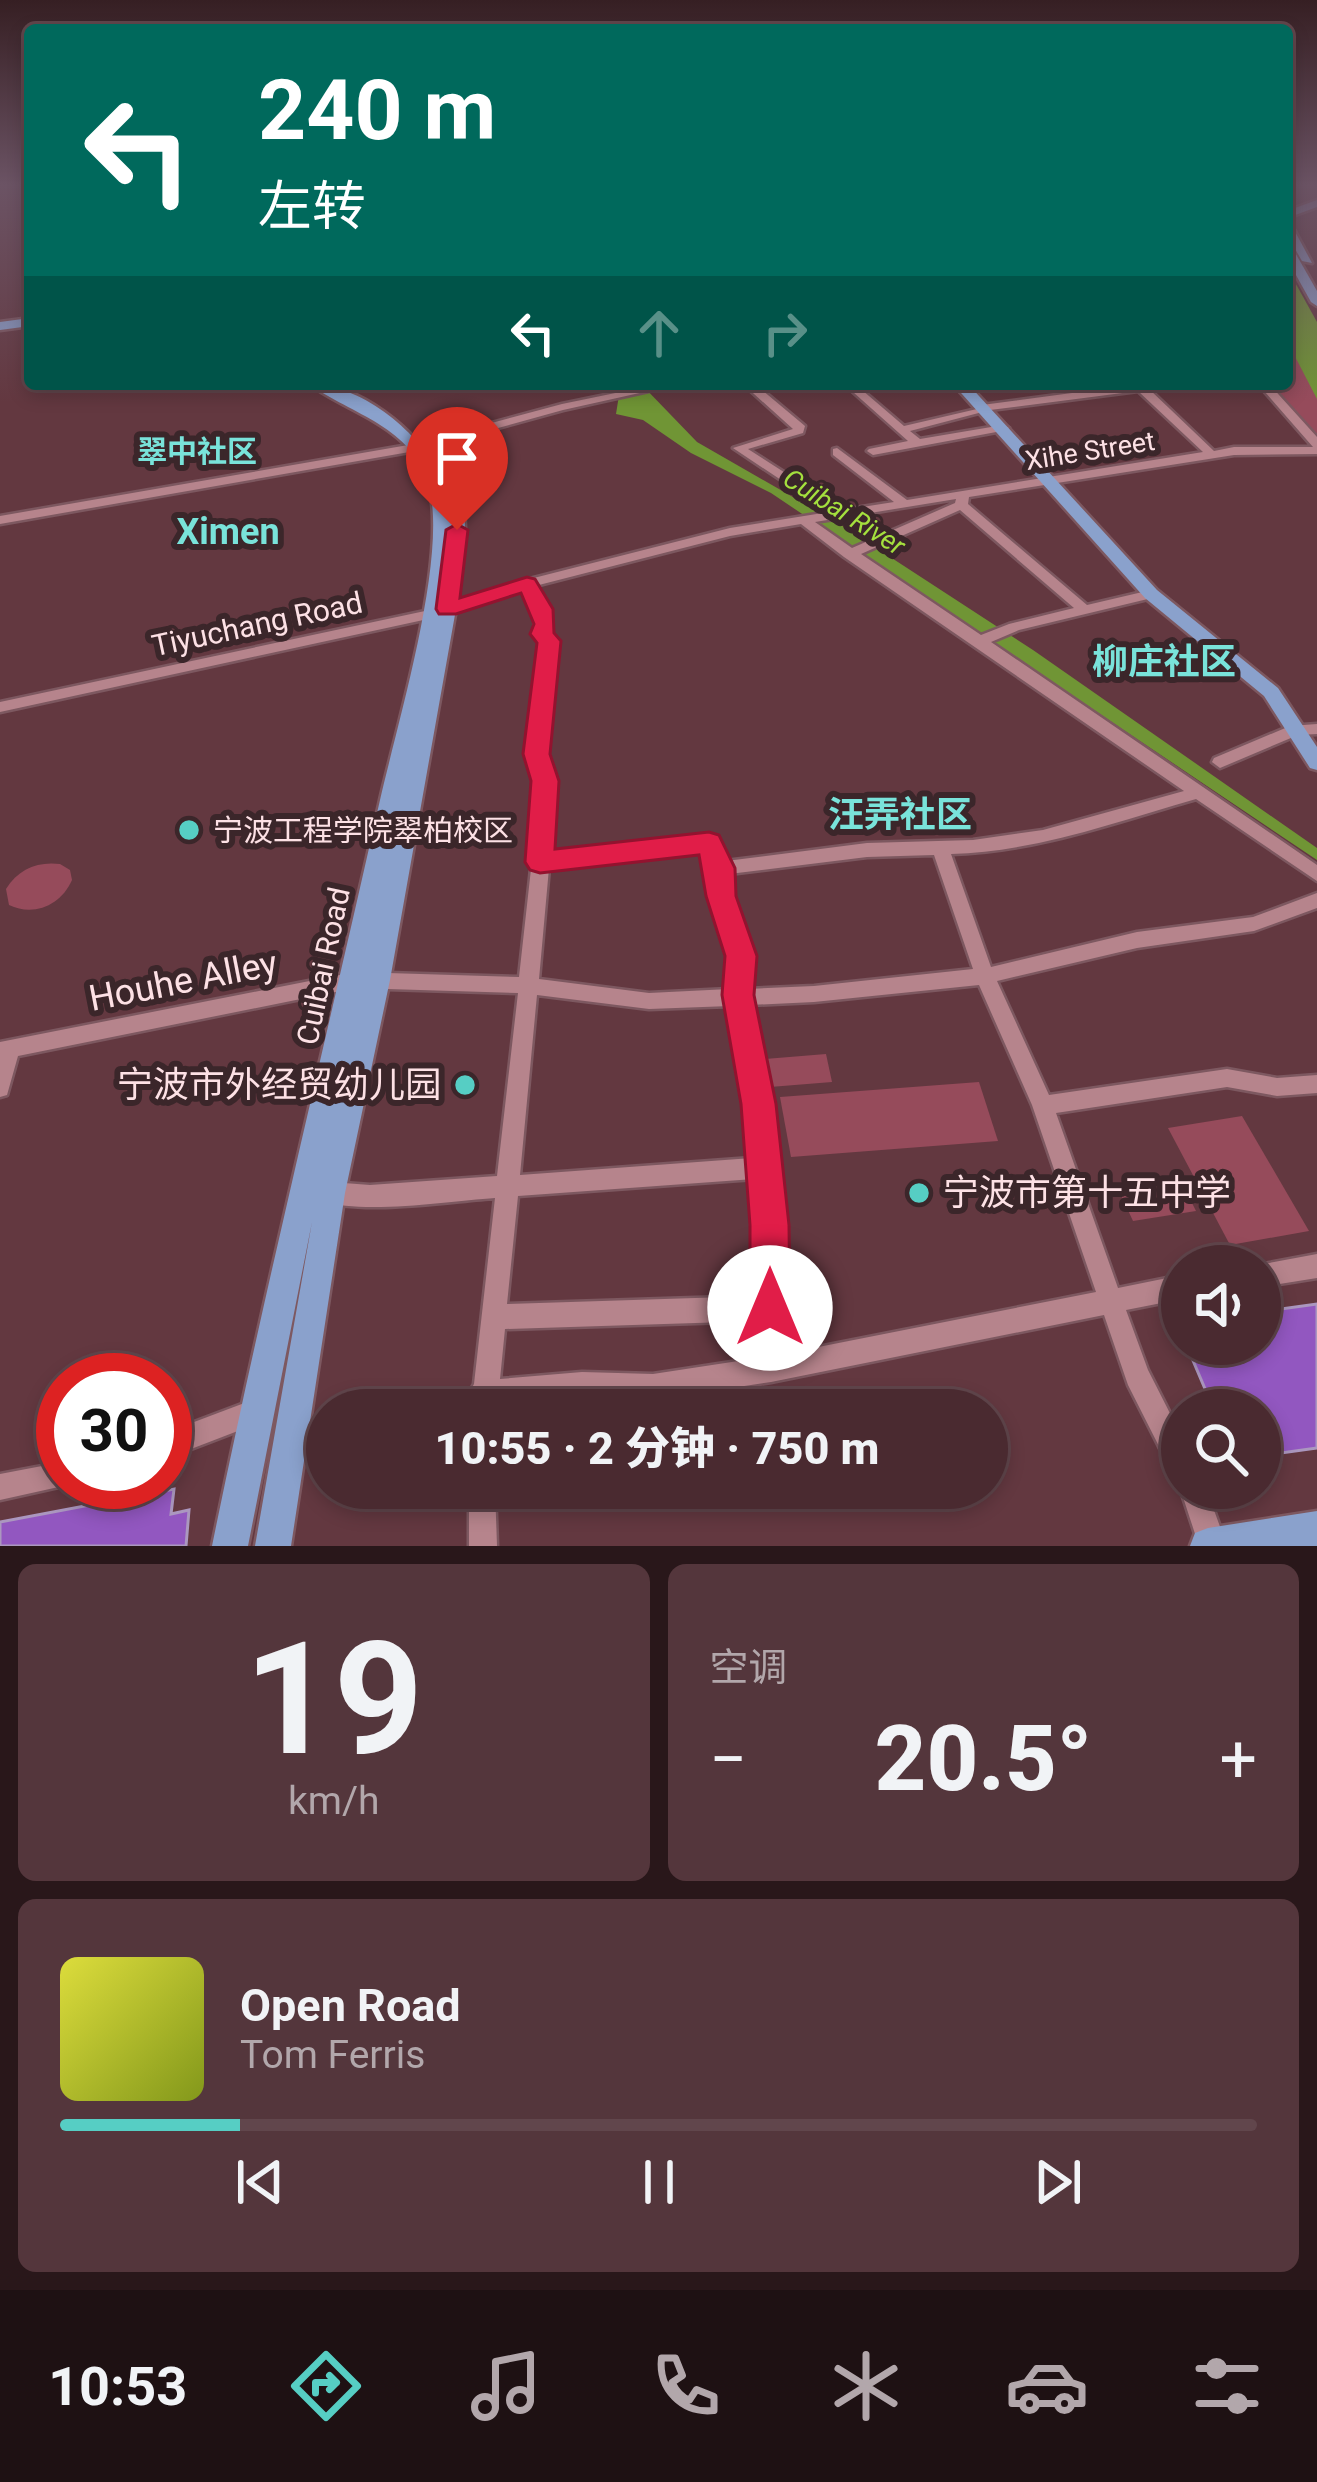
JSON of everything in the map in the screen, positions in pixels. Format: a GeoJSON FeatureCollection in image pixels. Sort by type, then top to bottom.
{"type":"FeatureCollection","features":[{"type":"Feature","properties":{"kind":"main road"},"geometry":{"type":"LineString","coordinates":[[1293,260],[1317,302]]}},
{"type":"Feature","properties":{"kind":"main road","name":"Cuibai Road"},"geometry":{"type":"LineString","coordinates":[[272,1546],[367,980],[438,612],[442,514],[422,445],[368,409],[328,390]]}},
{"type":"Feature","properties":{"kind":"main road"},"geometry":{"type":"LineString","coordinates":[[345,390],[398,417],[422,445]]}},
{"type":"Feature","properties":{"kind":"main road"},"geometry":{"type":"LineString","coordinates":[[966,390],[1150,594],[1271,692],[1317,764]]}},
{"type":"Feature","properties":{"kind":"main road","name":"Cuibai Road"},"geometry":{"type":"LineString","coordinates":[[230,1546],[255,1412],[367,980]]}},
{"type":"Feature","properties":{"kind":"main road"},"geometry":{"type":"LineString","coordinates":[[1210,1546],[1317,1529]]}},
{"type":"Feature","properties":{"kind":"street"},"geometry":{"type":"LineString","coordinates":[[0,520],[422,445],[643,390]]}},
{"type":"Feature","properties":{"kind":"street"},"geometry":{"type":"LineString","coordinates":[[755,390],[799,426],[799,431],[739,448],[839,513]]}},
{"type":"Feature","properties":{"kind":"street"},"geometry":{"type":"LineString","coordinates":[[856,390],[915,441]]}},
{"type":"Feature","properties":{"kind":"street"},"geometry":{"type":"LineString","coordinates":[[904,429],[984,409],[1119,390]]}},
{"type":"Feature","properties":{"kind":"street"},"geometry":{"type":"LineString","coordinates":[[1143,390],[1212,455]]}},
{"type":"Feature","properties":{"kind":"street"},"geometry":{"type":"LineString","coordinates":[[1268,390],[1317,447]]}},
{"type":"Feature","properties":{"kind":"street"},"geometry":{"type":"LineString","coordinates":[[873,451],[1003,428]]}},
{"type":"Feature","properties":{"kind":"street","name":"Xihe Street"},"geometry":{"type":"LineString","coordinates":[[839,513],[963,499],[1212,455],[1317,447]]}},
{"type":"Feature","properties":{"kind":"street"},"geometry":{"type":"LineString","coordinates":[[837,452],[903,503]]}},
{"type":"Feature","properties":{"kind":"street"},"geometry":{"type":"LineString","coordinates":[[853,552],[963,499],[1084,610]]}},
{"type":"Feature","properties":{"kind":"street","name":"Tiyuchang Road"},"geometry":{"type":"LineString","coordinates":[[0,707],[438,612],[527,584],[839,513]]}},
{"type":"Feature","properties":{"kind":"street"},"geometry":{"type":"LineString","coordinates":[[802,519],[985,639],[1317,874]]}},
{"type":"Feature","properties":{"kind":"street"},"geometry":{"type":"LineString","coordinates":[[485,1389],[516,1126],[515,1085],[545,781],[536,754],[549,641],[542,634],[542,609],[527,584]]}},
{"type":"Feature","properties":{"kind":"street"},"geometry":{"type":"LineString","coordinates":[[985,639],[1014,627],[1150,594]]}},
{"type":"Feature","properties":{"kind":"street"},"geometry":{"type":"LineString","coordinates":[[1220,762],[1296,730],[1317,729]]}},
{"type":"Feature","properties":{"kind":"street"},"geometry":{"type":"LineString","coordinates":[[720,868],[1043,836],[1201,793]]}},
{"type":"Feature","properties":{"kind":"street"},"geometry":{"type":"LineString","coordinates":[[540,862],[709,843],[720,868],[721,896],[741,956],[738,995],[758,1104],[770,1225],[771,1369]]}},
{"type":"Feature","properties":{"kind":"street"},"geometry":{"type":"LineString","coordinates":[[940,847],[985,976],[1042,1105],[1138,1376],[1161,1423]]}},
{"type":"Feature","properties":{"kind":"street"},"geometry":{"type":"LineString","coordinates":[[1308,903],[1317,923]]}},
{"type":"Feature","properties":{"kind":"street","name":"Houhe Alley"},"geometry":{"type":"LineString","coordinates":[[4,1050],[367,980],[526,985],[649,1000],[814,994],[985,976],[1137,940],[1253,924],[1308,903]]}},
{"type":"Feature","properties":{"kind":"street"},"geometry":{"type":"LineString","coordinates":[[0,1088],[4,1050]]}},
{"type":"Feature","properties":{"kind":"street"},"geometry":{"type":"LineString","coordinates":[[1042,1105],[1227,1078],[1277,1087],[1317,1084]]}},
{"type":"Feature","properties":{"kind":"street"},"geometry":{"type":"LineString","coordinates":[[331,1193],[370,1196],[762,1168]]}},
{"type":"Feature","properties":{"kind":"street"},"geometry":{"type":"LineString","coordinates":[[1281,1272],[1317,1266]]}},
{"type":"Feature","properties":{"kind":"street"},"geometry":{"type":"LineString","coordinates":[[554,1389],[582,1384],[652,1387],[771,1369],[1161,1290]]}},
{"type":"Feature","properties":{"kind":"street"},"geometry":{"type":"LineString","coordinates":[[495,1317],[770,1308]]}},
{"type":"Feature","properties":{"kind":"street"},"geometry":{"type":"LineString","coordinates":[[192,1436],[255,1412]]}},
{"type":"Feature","properties":{"kind":"street"},"geometry":{"type":"LineString","coordinates":[[0,1487],[36,1480]]}},
{"type":"Feature","properties":{"kind":"street"},"geometry":{"type":"LineString","coordinates":[[482,1509],[483,1546]]}},
{"type":"Feature","properties":{"kind":"street"},"geometry":{"type":"LineString","coordinates":[[1199,1509],[1210,1546]]}},
{"type":"Feature","properties":{"kind":"shaded area"},"geometry":{"type":"Polygon","coordinates":[[[1293,279],[1317,322],[1317,399],[1293,353],[1293,279]]]}},
{"type":"Feature","properties":{"kind":"shaded area"},"geometry":{"type":"Polygon","coordinates":[[[1293,344],[1317,388],[1317,436],[1275,390],[1293,390],[1293,344]]]}},
{"type":"Feature","properties":{"kind":"shaded area"},"geometry":{"type":"Polygon","coordinates":[[[614,390],[647,390],[697,442],[838,523],[1033,650],[1317,848],[1317,860],[771,493],[691,453],[643,420],[616,414],[619,395],[614,390]]]}},
{"type":"Feature","properties":{"kind":"shaded area"},"geometry":{"type":"Polygon","coordinates":[[[60,864],[70,870],[72,880],[54,902],[28,910],[9,905],[6,889],[16,876],[36,865],[60,864]]]}},
{"type":"Feature","properties":{"kind":"shaded area"},"geometry":{"type":"Polygon","coordinates":[[[826,1054],[832,1082],[770,1087],[765,1059],[826,1054]]]}},
{"type":"Feature","properties":{"kind":"shaded area"},"geometry":{"type":"Polygon","coordinates":[[[979,1082],[998,1141],[791,1157],[780,1097],[979,1082]]]}},
{"type":"Feature","properties":{"kind":"shaded area"},"geometry":{"type":"Polygon","coordinates":[[[1242,1116],[1309,1231],[1230,1245],[1168,1128],[1242,1116]]]}},
{"type":"Feature","properties":{"kind":"shaded area"},"geometry":{"type":"Polygon","coordinates":[[[1180,1179],[1196,1211],[1133,1221],[1118,1189],[1180,1179]]]}},
{"type":"Feature","properties":{"kind":"building"},"geometry":{"type":"Polygon","coordinates":[[[1317,1304],[1317,1448],[1281,1453],[1281,1389],[1205,1389],[1195,1365],[1281,1365],[1281,1309],[1317,1304]]]}},
{"type":"Feature","properties":{"kind":"building"},"geometry":{"type":"Polygon","coordinates":[[[69,1509],[172,1509],[171,1514],[189,1510],[186,1546],[0,1546],[0,1522],[69,1509]]]}},
{"type":"Feature","properties":{"kind":"place","name":"宁波工程学院翠柏校区"},"geometry":{"type":"Point","coordinates":[189,830]}},
{"type":"Feature","properties":{"kind":"place","name":"宁波市外经贸幼儿园"},"geometry":{"type":"Point","coordinates":[465,1085]}},
{"type":"Feature","properties":{"kind":"place","name":"宁波市第十五中学"},"geometry":{"type":"Point","coordinates":[919,1193]}},
{"type":"Feature","properties":{"kind":"district","name":"翠中社区"},"geometry":{"type":"Point","coordinates":[197,451]}},
{"type":"Feature","properties":{"kind":"district","name":"Ximen"},"geometry":{"type":"Point","coordinates":[228,532]}},
{"type":"Feature","properties":{"kind":"district","name":"柳庄社区"},"geometry":{"type":"Point","coordinates":[1164,662]}},
{"type":"Feature","properties":{"kind":"district","name":"汪弄社区"},"geometry":{"type":"Point","coordinates":[900,815]}},
{"type":"Feature","properties":{"kind":"route"},"geometry":{"type":"LineString","coordinates":[[457,530],[447,609],[527,584],[542,609],[542,634],[549,641],[536,754],[545,781],[540,862],[709,843],[720,868],[721,896],[741,956],[738,995],[758,1104],[770,1225],[770,1308]]}},
{"type":"Feature","properties":{"kind":"water label","name":"Cuibai River"},"geometry":{"type":"Point","coordinates":[844,512]}}]}
